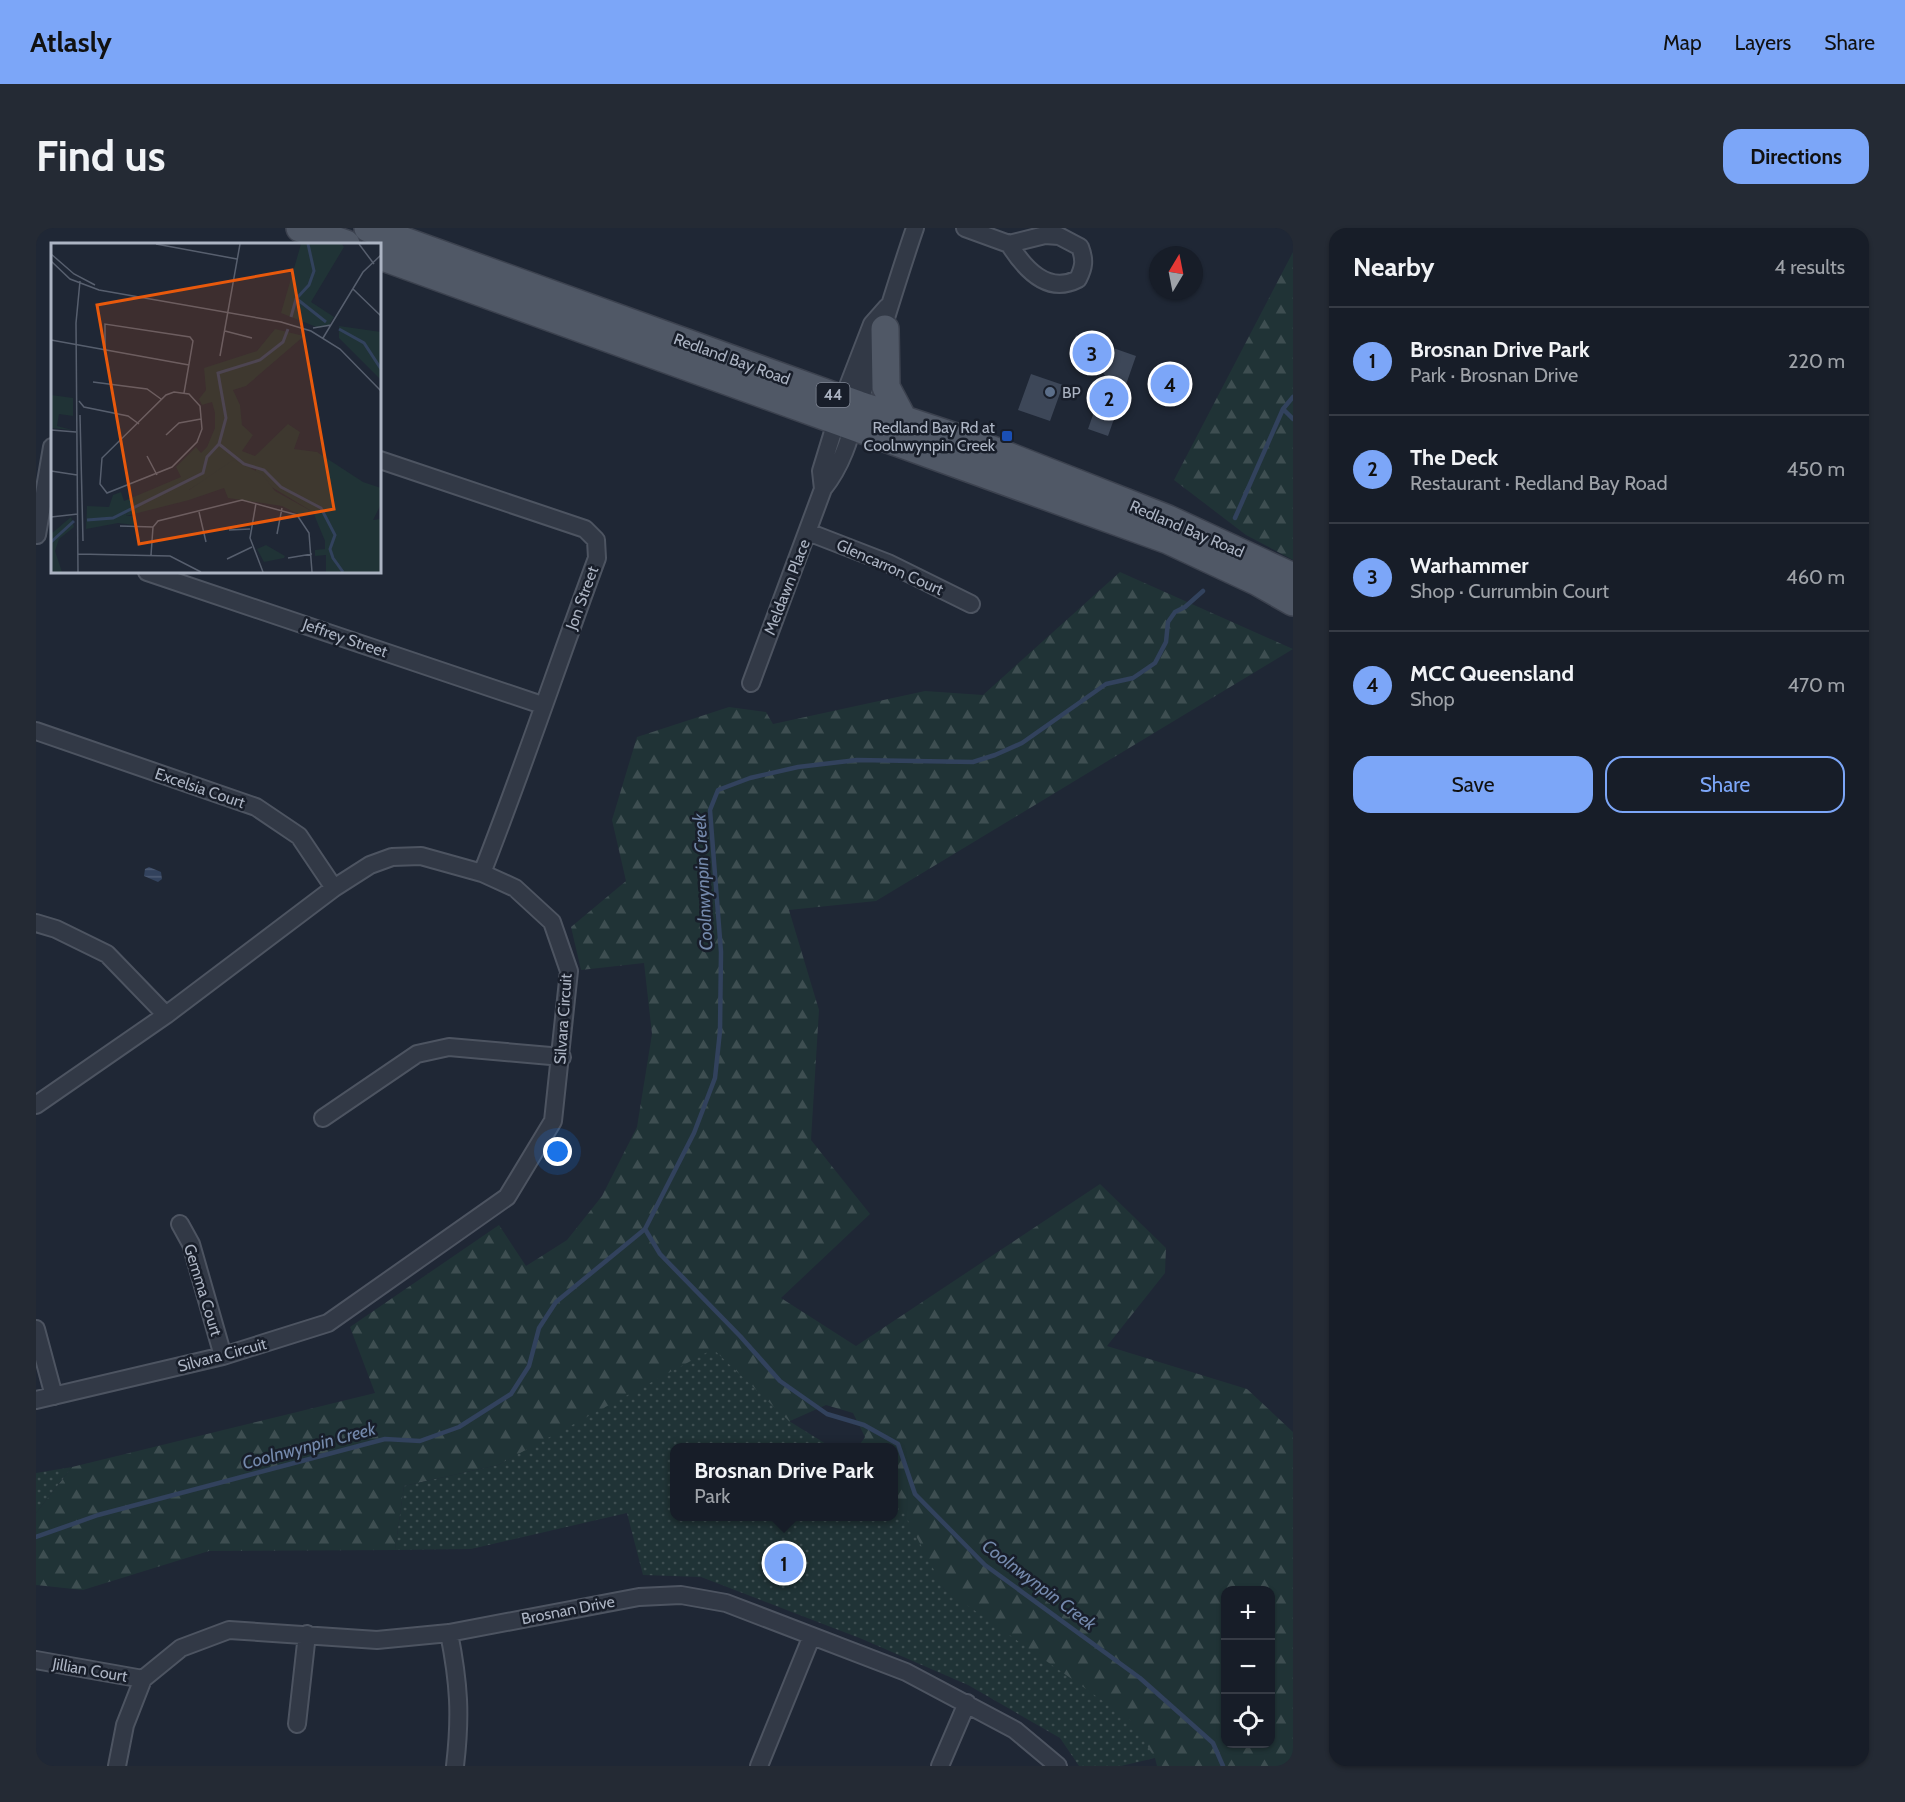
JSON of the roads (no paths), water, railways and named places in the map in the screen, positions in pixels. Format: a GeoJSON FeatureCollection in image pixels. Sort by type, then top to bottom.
{"type":"FeatureCollection","features":[{"type":"Feature","properties":{"kind":"main road"},"geometry":{"type":"LineString","coordinates":[[300,228],[343,243]]}},
{"type":"Feature","properties":{"kind":"main road","name":"Redland Bay Road"},"geometry":{"type":"LineString","coordinates":[[368,228],[848,413],[1168,540],[1258,582],[1293,602]]}},
{"type":"Feature","properties":{"kind":"main road","name":"Redland Bay Road"},"geometry":{"type":"LineString","coordinates":[[381,256],[848,413],[903,419],[977,444],[1157,515],[1293,577]]}},
{"type":"Feature","properties":{"kind":"main road"},"geometry":{"type":"LineString","coordinates":[[886,317],[886,387],[903,419]]}},
{"type":"Feature","properties":{"kind":"street"},"geometry":{"type":"LineString","coordinates":[[848,413],[886,317],[915,228]]}},
{"type":"Feature","properties":{"kind":"street"},"geometry":{"type":"LineString","coordinates":[[965,228],[1009,244]]}},
{"type":"Feature","properties":{"kind":"street"},"geometry":{"type":"LineString","coordinates":[[848,413],[872,324],[886,317]]}},
{"type":"Feature","properties":{"kind":"street","name":"Meldawn Place"},"geometry":{"type":"LineString","coordinates":[[751,683],[823,489],[838,471],[848,413]]}},
{"type":"Feature","properties":{"kind":"street"},"geometry":{"type":"LineString","coordinates":[[42,536],[51,456]]}},
{"type":"Feature","properties":{"kind":"street","name":"Jon Street"},"geometry":{"type":"LineString","coordinates":[[381,460],[585,529],[596,540],[597,558],[542,705],[519,778],[482,873]]}},
{"type":"Feature","properties":{"kind":"street","name":"Glencarron Court"},"geometry":{"type":"LineString","coordinates":[[808,532],[888,563],[971,604]]}},
{"type":"Feature","properties":{"kind":"street","name":"Jeffrey Street"},"geometry":{"type":"LineString","coordinates":[[150,573],[542,705]]}},
{"type":"Feature","properties":{"kind":"street","name":"Excelsia Court"},"geometry":{"type":"LineString","coordinates":[[36,731],[255,807],[299,836],[334,888]]}},
{"type":"Feature","properties":{"kind":"street","name":"Silvara Circuit"},"geometry":{"type":"LineString","coordinates":[[36,1105],[166,1015],[334,888],[370,865],[392,857],[421,856],[482,873],[515,888],[552,922],[569,971],[562,1057],[553,1121],[507,1197],[328,1323],[223,1356],[36,1400]]}},
{"type":"Feature","properties":{"kind":"street"},"geometry":{"type":"LineString","coordinates":[[36,923],[56,929],[107,954],[166,1015]]}},
{"type":"Feature","properties":{"kind":"street"},"geometry":{"type":"LineString","coordinates":[[323,1118],[417,1054],[449,1047],[562,1057]]}},
{"type":"Feature","properties":{"kind":"street","name":"Gemma Court"},"geometry":{"type":"LineString","coordinates":[[180,1224],[190,1244],[223,1356]]}},
{"type":"Feature","properties":{"kind":"street"},"geometry":{"type":"LineString","coordinates":[[36,1329],[54,1396]]}},
{"type":"Feature","properties":{"kind":"street","name":"Brosnan Drive"},"geometry":{"type":"LineString","coordinates":[[117,1766],[125,1725],[143,1679],[181,1648],[229,1630],[377,1640],[449,1633],[639,1597],[681,1595],[726,1603],[812,1638],[906,1672],[968,1702],[1015,1730],[1058,1766]]}},
{"type":"Feature","properties":{"kind":"street"},"geometry":{"type":"LineString","coordinates":[[449,1633],[458,1679],[460,1724],[455,1766]]}},
{"type":"Feature","properties":{"kind":"street"},"geometry":{"type":"LineString","coordinates":[[297,1724],[307,1634]]}},
{"type":"Feature","properties":{"kind":"street"},"geometry":{"type":"LineString","coordinates":[[759,1766],[812,1638]]}},
{"type":"Feature","properties":{"kind":"street","name":"Jillian Court"},"geometry":{"type":"LineString","coordinates":[[36,1660],[143,1679]]}},
{"type":"Feature","properties":{"kind":"street"},"geometry":{"type":"LineString","coordinates":[[940,1766],[968,1702]]}},
{"type":"Feature","properties":{"kind":"water"},"geometry":{"type":"Polygon","coordinates":[[[149,867],[161,872],[162,879],[158,882],[144,876],[145,869],[149,867]]]}},
{"type":"Feature","properties":{"kind":"waterway","name":"Coolnwynpin Creek"},"geometry":{"type":"LineString","coordinates":[[1235,518],[1283,409],[1293,397]]}},
{"type":"Feature","properties":{"kind":"waterway"},"geometry":{"type":"LineString","coordinates":[[1283,409],[1293,419]]}},
{"type":"Feature","properties":{"kind":"waterway","name":"Coolnwynpin Creek"},"geometry":{"type":"LineString","coordinates":[[36,1537],[98,1515],[385,1439],[420,1441],[459,1427],[511,1394],[529,1366],[539,1328],[556,1302],[645,1229],[694,1133],[715,1078],[720,1031],[721,952],[710,810],[718,790],[750,778],[798,767],[857,760],[973,762],[995,755],[1022,743],[1106,684],[1133,678],[1155,663],[1166,642],[1168,622],[1175,612],[1185,607],[1203,591]]}},
{"type":"Feature","properties":{"kind":"waterway","name":"Coolnwynpin Creek"},"geometry":{"type":"LineString","coordinates":[[645,1229],[660,1254],[740,1336],[780,1381],[827,1414],[864,1425],[896,1443]]}},
{"type":"Feature","properties":{"kind":"waterway","name":"Coolnwynpin Creek"},"geometry":{"type":"LineString","coordinates":[[898,1444],[915,1494],[985,1565],[1140,1678],[1213,1743],[1223,1766]]}},
{"type":"Feature","properties":{"kind":"place","name":"Warhammer"},"geometry":{"type":"Point","coordinates":[1092,353]}},
{"type":"Feature","properties":{"kind":"place","name":"MCC Queensland"},"geometry":{"type":"Point","coordinates":[1170,384]}},
{"type":"Feature","properties":{"kind":"place","name":"BP"},"geometry":{"type":"Point","coordinates":[1050,392]}},
{"type":"Feature","properties":{"kind":"place","name":"The Deck"},"geometry":{"type":"Point","coordinates":[1109,398]}},
{"type":"Feature","properties":{"kind":"place","name":"Redland Bay Rd at Coolnwynpin Creek"},"geometry":{"type":"Point","coordinates":[1007,436]}},
{"type":"Feature","properties":{"kind":"place","name":"Brosnan Drive Park"},"geometry":{"type":"Point","coordinates":[784,1563]}}]}
